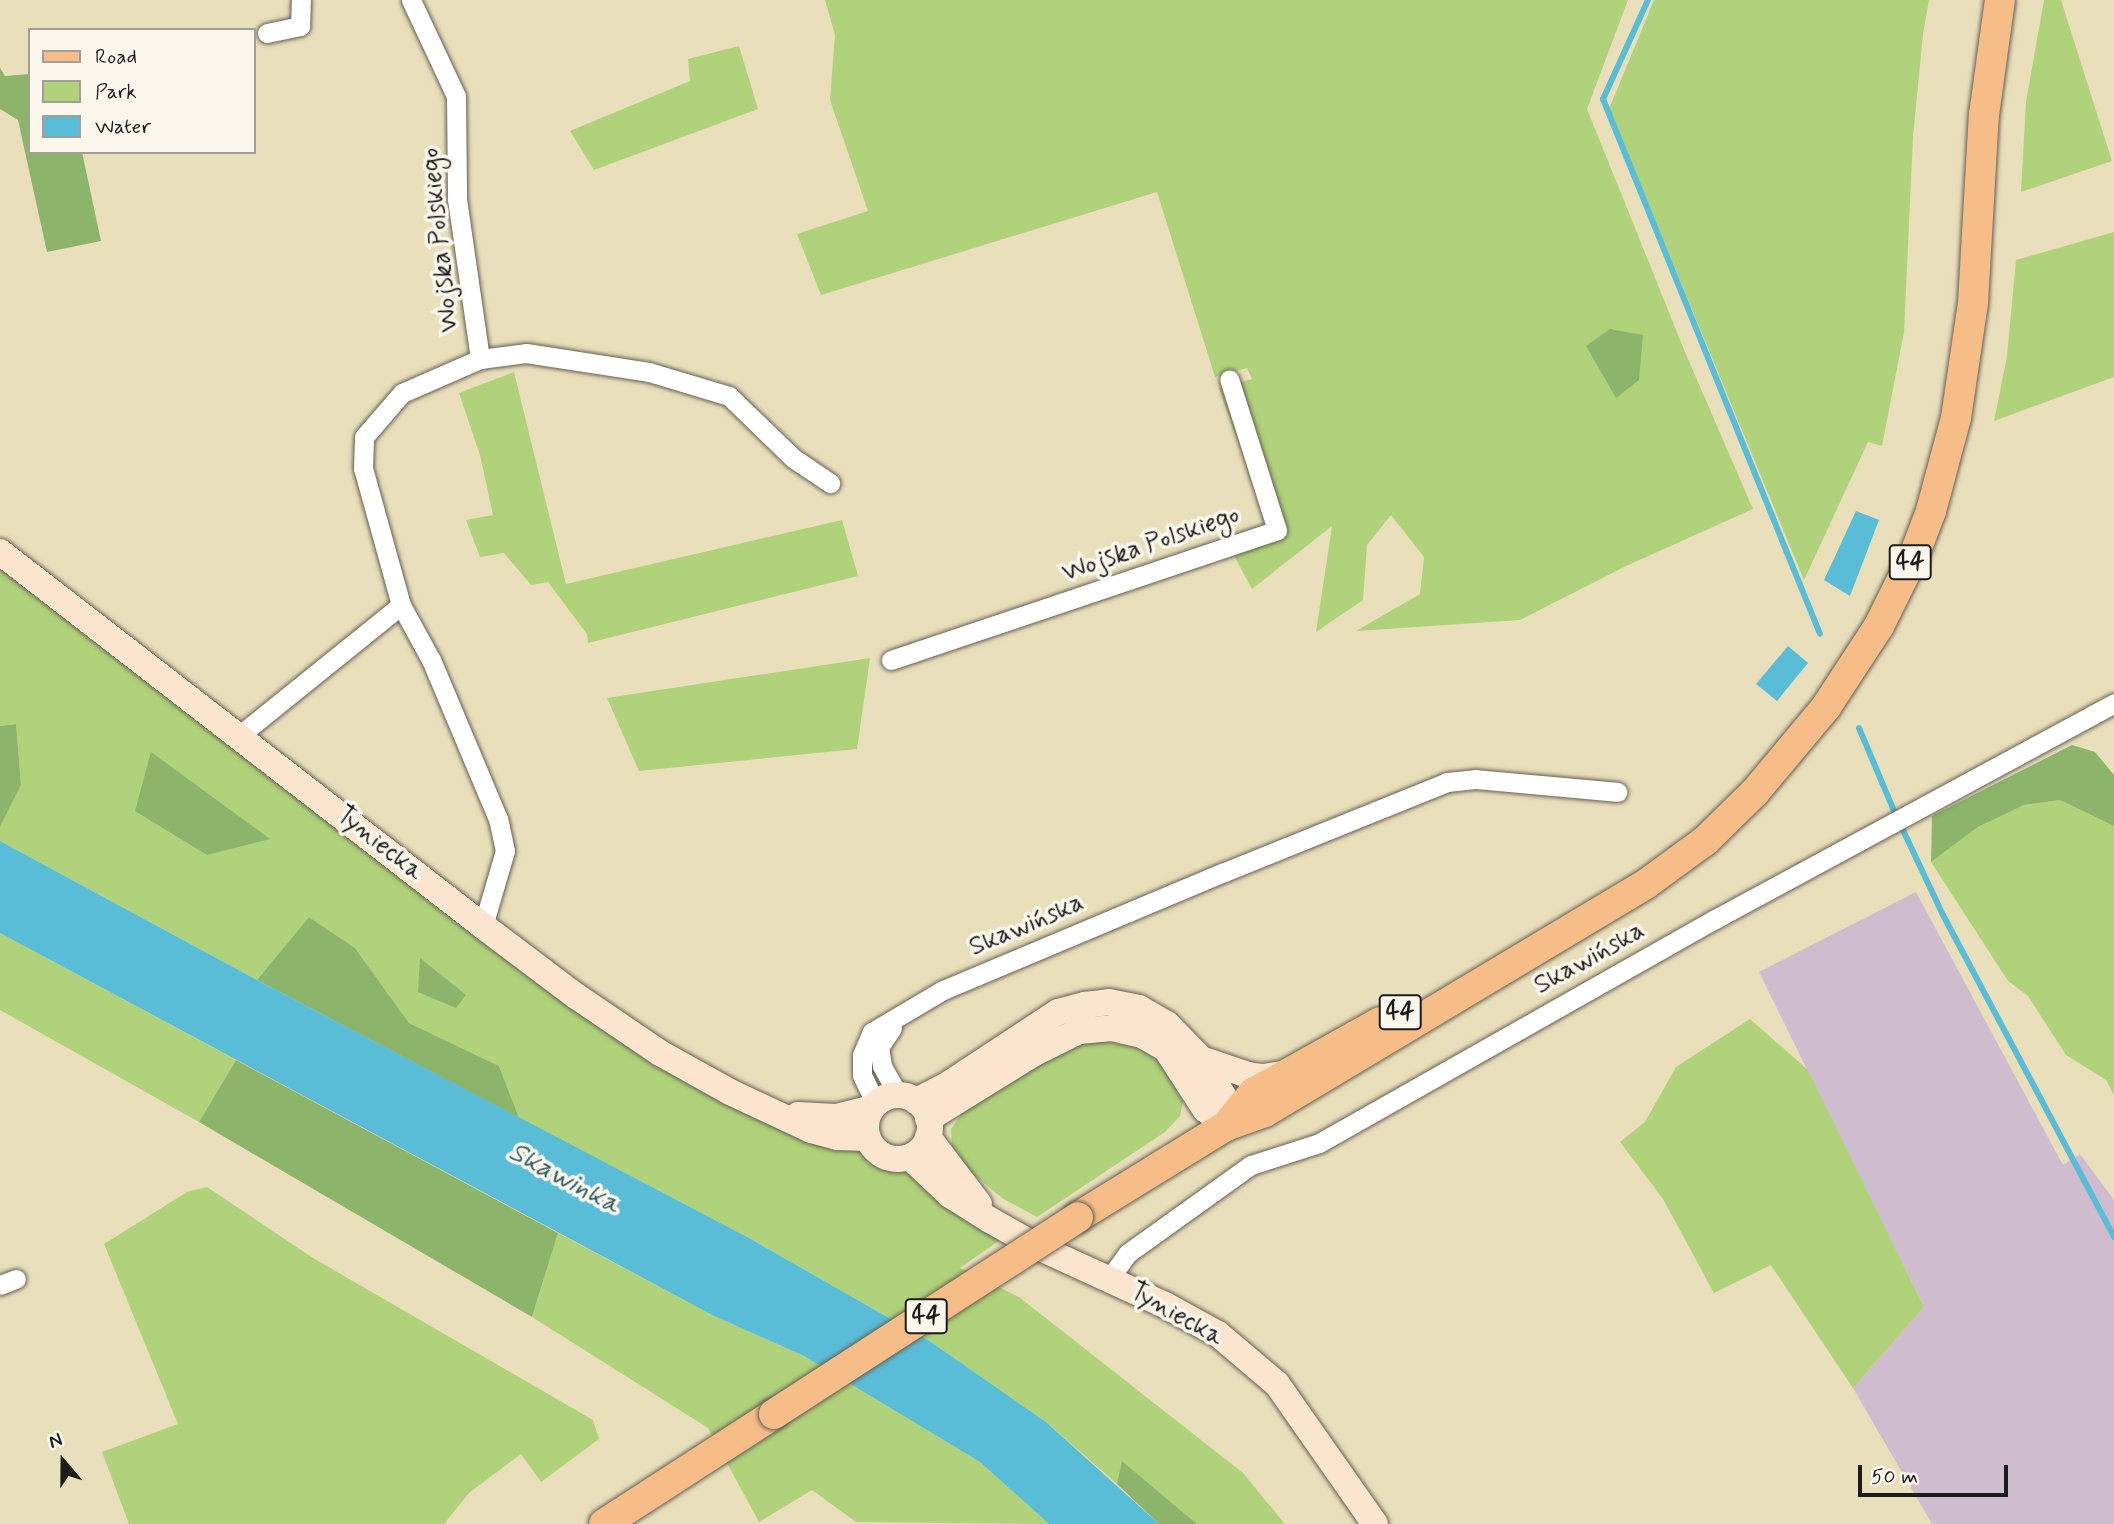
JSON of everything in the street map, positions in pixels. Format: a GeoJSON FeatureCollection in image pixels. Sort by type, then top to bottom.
{"type":"FeatureCollection","features":[{"type":"Feature","properties":{"kind":"main road","name":"44"},"geometry":{"type":"LineString","coordinates":[[604,1524],[1078,1217],[1226,1126],[1265,1112],[1646,884],[1705,841],[1755,792],[1826,707],[1879,626],[1931,511],[1956,418],[1973,303],[1984,115],[2000,0]]}},
{"type":"Feature","properties":{"kind":"main road","name":"44"},"geometry":{"type":"LineString","coordinates":[[1226,1126],[1253,1093],[1288,1073],[1419,1003],[1517,960]]}},
{"type":"Feature","properties":{"kind":"street"},"geometry":{"type":"LineString","coordinates":[[267,33],[300,26],[301,0]]}},
{"type":"Feature","properties":{"kind":"street","name":"Wojska Polskiego"},"geometry":{"type":"LineString","coordinates":[[411,0],[456,96],[457,199],[480,359]]}},
{"type":"Feature","properties":{"kind":"street","name":"Wojska Polskiego"},"geometry":{"type":"LineString","coordinates":[[483,926],[505,851],[498,819],[431,660],[401,605],[363,468],[364,437],[402,393],[480,359],[526,353],[649,372],[729,396],[793,458],[830,483]]}},
{"type":"Feature","properties":{"kind":"street","name":"Wojska Polskiego"},"geometry":{"type":"LineString","coordinates":[[891,660],[1277,530],[1229,379]]}},
{"type":"Feature","properties":{"kind":"street","name":"Tyniecka"},"geometry":{"type":"LineString","coordinates":[[0,551],[483,926],[576,996],[660,1053],[730,1093],[811,1130],[837,1137],[867,1138]]}},
{"type":"Feature","properties":{"kind":"street"},"geometry":{"type":"LineString","coordinates":[[240,735],[401,605]]}},
{"type":"Feature","properties":{"kind":"street","name":"Skawińska"},"geometry":{"type":"LineString","coordinates":[[1110,1279],[1128,1253],[1251,1165],[1320,1143],[1909,812],[2114,703]]}},
{"type":"Feature","properties":{"kind":"street","name":"Skawińska"},"geometry":{"type":"LineString","coordinates":[[903,1111],[882,1066],[879,1047],[900,1015],[943,990],[1447,782],[1475,779],[1617,792]]}},
{"type":"Feature","properties":{"kind":"street"},"geometry":{"type":"LineString","coordinates":[[903,1111],[1058,1012],[1109,1002],[1139,1008],[1167,1024],[1201,1059],[1224,1097],[1226,1126]]}},
{"type":"Feature","properties":{"kind":"street"},"geometry":{"type":"LineString","coordinates":[[903,1111],[918,1152],[910,1157],[890,1158],[880,1154],[867,1138],[866,1127],[1079,1031],[1112,1028],[1142,1035],[1166,1049],[1205,1109],[1226,1126]]}},
{"type":"Feature","properties":{"kind":"street"},"geometry":{"type":"LineString","coordinates":[[1201,1059],[1248,1075],[1263,1077],[1288,1073]]}},
{"type":"Feature","properties":{"kind":"street","name":"Tyniecka"},"geometry":{"type":"LineString","coordinates":[[775,1113],[836,1117],[903,1111],[990,1220]]}},
{"type":"Feature","properties":{"kind":"street","name":"Tyniecka"},"geometry":{"type":"LineString","coordinates":[[910,1157],[950,1195],[990,1220],[1036,1246],[1110,1279],[1218,1334],[1277,1384],[1375,1524]]}},
{"type":"Feature","properties":{"kind":"shaded area"},"geometry":{"type":"Polygon","coordinates":[[[1916,892],[2063,1165],[2080,1154],[2114,1200],[2114,1524],[1932,1524],[1853,1388],[1924,1307],[1759,972],[1916,892]]]}},
{"type":"Feature","properties":{"kind":"green space"},"geometry":{"type":"Polygon","coordinates":[[[825,0],[1628,0],[1587,109],[1685,352],[1753,509],[1626,566],[1520,620],[1356,631],[1420,594],[1424,557],[1391,515],[1367,545],[1363,600],[1316,632],[1332,526],[1252,589],[1226,541],[1267,525],[1219,388],[1252,379],[1247,368],[1215,377],[1157,192],[821,295],[797,234],[868,211],[830,100],[835,35],[825,0]]]}},
{"type":"Feature","properties":{"kind":"green space"},"geometry":{"type":"Polygon","coordinates":[[[1654,0],[1929,0],[1913,137],[1904,332],[1882,446],[1868,442],[1804,580],[1609,109],[1654,0]]]}},
{"type":"Feature","properties":{"kind":"green space"},"geometry":{"type":"Polygon","coordinates":[[[2044,0],[2061,0],[2112,161],[2021,192],[2026,102],[2044,0]]]}},
{"type":"Feature","properties":{"kind":"green space"},"geometry":{"type":"Polygon","coordinates":[[[739,46],[758,109],[594,170],[570,131],[690,81],[688,59],[739,46]]]}},
{"type":"Feature","properties":{"kind":"green space"},"geometry":{"type":"Polygon","coordinates":[[[0,68],[5,76],[28,74],[28,154],[82,154],[101,241],[47,252],[18,120],[0,109],[0,68]]]}},
{"type":"Feature","properties":{"kind":"green space"},"geometry":{"type":"Polygon","coordinates":[[[2114,232],[2114,377],[1994,421],[2007,356],[2016,260],[2114,232]]]}},
{"type":"Feature","properties":{"kind":"green space"},"geometry":{"type":"Polygon","coordinates":[[[1610,329],[1643,335],[1639,380],[1616,398],[1586,346],[1610,329]]]}},
{"type":"Feature","properties":{"kind":"green space"},"geometry":{"type":"Polygon","coordinates":[[[514,372],[566,584],[842,520],[858,576],[588,643],[587,634],[548,582],[531,585],[504,553],[480,557],[466,520],[493,515],[480,455],[459,393],[514,372]]]}},
{"type":"Feature","properties":{"kind":"green space"},"geometry":{"type":"Polygon","coordinates":[[[0,561],[533,977],[862,1150],[883,1165],[914,1174],[971,1224],[1000,1240],[960,1268],[1019,1297],[1243,1473],[1285,1524],[1197,1524],[1123,1462],[1117,1484],[1046,1422],[931,1342],[749,1238],[519,1118],[499,1066],[409,1023],[355,948],[309,917],[257,980],[0,841],[0,827],[21,785],[16,724],[0,726],[0,561]],[[420,959],[456,1008],[465,995],[420,959]]]}},
{"type":"Feature","properties":{"kind":"green space"},"geometry":{"type":"Polygon","coordinates":[[[870,658],[857,749],[639,771],[607,698],[870,658]]]}},
{"type":"Feature","properties":{"kind":"green space"},"geometry":{"type":"Polygon","coordinates":[[[16,724],[21,785],[0,827],[0,726],[16,724]]]}},
{"type":"Feature","properties":{"kind":"green space"},"geometry":{"type":"Polygon","coordinates":[[[2072,745],[2095,752],[2114,775],[2114,826],[2060,800],[2024,805],[1978,827],[1931,862],[1932,816],[2072,745]]]}},
{"type":"Feature","properties":{"kind":"green space"},"geometry":{"type":"Polygon","coordinates":[[[151,752],[270,839],[207,855],[135,811],[151,752]]]}},
{"type":"Feature","properties":{"kind":"green space"},"geometry":{"type":"Polygon","coordinates":[[[2060,800],[2114,826],[2114,1095],[2106,1080],[2066,1055],[2028,996],[2008,981],[1931,862],[1978,827],[2024,805],[2060,800]]]}},
{"type":"Feature","properties":{"kind":"green space"},"geometry":{"type":"Polygon","coordinates":[[[309,917],[355,948],[409,1023],[499,1066],[519,1118],[257,980],[309,917]]]}},
{"type":"Feature","properties":{"kind":"green space"},"geometry":{"type":"Polygon","coordinates":[[[0,933],[236,1060],[199,1122],[0,1010],[0,933]]]}},
{"type":"Feature","properties":{"kind":"green space"},"geometry":{"type":"Polygon","coordinates":[[[420,958],[466,995],[456,1008],[418,992],[420,958]]]}},
{"type":"Feature","properties":{"kind":"green space"},"geometry":{"type":"Polygon","coordinates":[[[1750,1019],[1808,1070],[1924,1307],[1853,1388],[1771,1265],[1714,1293],[1663,1199],[1620,1142],[1645,1122],[1676,1067],[1750,1019]]]}},
{"type":"Feature","properties":{"kind":"green space"},"geometry":{"type":"Polygon","coordinates":[[[1096,1040],[1140,1048],[1163,1065],[1183,1101],[1180,1116],[1165,1132],[1037,1217],[1002,1198],[966,1168],[952,1148],[951,1129],[966,1108],[1065,1049],[1096,1040]]]}},
{"type":"Feature","properties":{"kind":"green space"},"geometry":{"type":"Polygon","coordinates":[[[236,1060],[558,1233],[532,1317],[199,1122],[236,1060]]]}},
{"type":"Feature","properties":{"kind":"green space"},"geometry":{"type":"Polygon","coordinates":[[[207,1187],[313,1258],[593,1420],[599,1439],[541,1482],[521,1454],[469,1493],[444,1524],[129,1524],[102,1452],[178,1424],[104,1244],[187,1192],[207,1187]]]}},
{"type":"Feature","properties":{"kind":"green space"},"geometry":{"type":"Polygon","coordinates":[[[558,1233],[712,1315],[804,1356],[980,1462],[1049,1524],[856,1522],[812,1490],[759,1522],[708,1428],[532,1317],[558,1233]]]}},
{"type":"Feature","properties":{"kind":"green space"},"geometry":{"type":"Polygon","coordinates":[[[1122,1461],[1197,1524],[1159,1524],[1117,1484],[1122,1461]]]}},
{"type":"Feature","properties":{"kind":"water"},"geometry":{"type":"Polygon","coordinates":[[[1856,511],[1879,520],[1850,596],[1824,580],[1856,511]]]}},
{"type":"Feature","properties":{"kind":"water"},"geometry":{"type":"Polygon","coordinates":[[[1788,646],[1808,663],[1777,701],[1756,684],[1788,646]]]}},
{"type":"Feature","properties":{"kind":"water","name":"Skawinka"},"geometry":{"type":"Polygon","coordinates":[[[0,841],[257,980],[749,1238],[931,1342],[1046,1422],[1159,1524],[1049,1524],[980,1462],[804,1356],[712,1315],[0,933],[0,841]]]}},
{"type":"Feature","properties":{"kind":"waterway"},"geometry":{"type":"LineString","coordinates":[[1648,0],[1603,99],[1820,634]]}},
{"type":"Feature","properties":{"kind":"waterway"},"geometry":{"type":"LineString","coordinates":[[1859,728],[1943,915],[2114,1237]]}}]}
